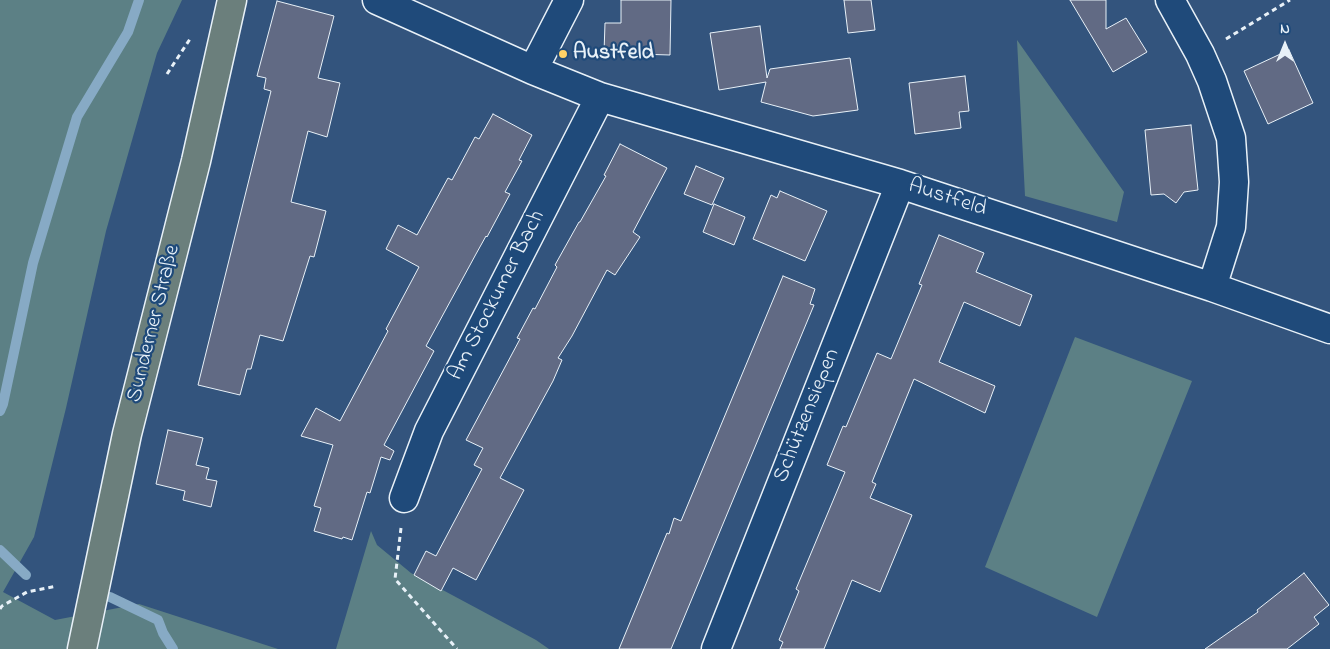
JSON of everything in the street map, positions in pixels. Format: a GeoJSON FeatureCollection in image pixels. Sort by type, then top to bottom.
{"type":"FeatureCollection","features":[{"type":"Feature","properties":{"kind":"main road","name":"Sunderner Straße"},"geometry":{"type":"LineString","coordinates":[[82,649],[127,434],[196,161],[232,0]]}},
{"type":"Feature","properties":{"kind":"street","name":"Austfeld"},"geometry":{"type":"LineString","coordinates":[[377,0],[422,10],[533,70],[600,98],[900,184],[1212,287],[1330,329]]}},
{"type":"Feature","properties":{"kind":"street"},"geometry":{"type":"LineString","coordinates":[[533,70],[569,0]]}},
{"type":"Feature","properties":{"kind":"street"},"geometry":{"type":"LineString","coordinates":[[1170,0],[1200,54],[1212,81],[1232,138],[1234,182],[1231,227],[1212,287]]}},
{"type":"Feature","properties":{"kind":"street","name":"Am Stockumer Bach"},"geometry":{"type":"LineString","coordinates":[[404,498],[429,431],[600,98]]}},
{"type":"Feature","properties":{"kind":"street","name":"Schützensiepen"},"geometry":{"type":"LineString","coordinates":[[716,649],[900,184]]}},
{"type":"Feature","properties":{"kind":"path"},"geometry":{"type":"LineString","coordinates":[[1200,54],[1290,0]]}},
{"type":"Feature","properties":{"kind":"path"},"geometry":{"type":"LineString","coordinates":[[404,498],[396,579],[457,649]]}},
{"type":"Feature","properties":{"kind":"path"},"geometry":{"type":"LineString","coordinates":[[0,609],[28,592],[57,586]]}},
{"type":"Feature","properties":{"kind":"green space"},"geometry":{"type":"Polygon","coordinates":[[[0,0],[182,0],[157,53],[106,231],[66,408],[34,537],[3,592],[55,620],[139,604],[278,649],[0,649],[0,0]]]}},
{"type":"Feature","properties":{"kind":"green space"},"geometry":{"type":"Polygon","coordinates":[[[1017,40],[1124,192],[1117,222],[1025,196],[1017,40]]]}},
{"type":"Feature","properties":{"kind":"green space"},"geometry":{"type":"Polygon","coordinates":[[[1075,337],[1192,381],[1097,617],[985,567],[1075,337]]]}},
{"type":"Feature","properties":{"kind":"green space"},"geometry":{"type":"Polygon","coordinates":[[[371,531],[377,545],[411,573],[536,640],[549,649],[336,649],[371,531]]]}},
{"type":"Feature","properties":{"kind":"building"},"geometry":{"type":"Polygon","coordinates":[[[621,0],[671,0],[670,55],[604,53],[605,23],[621,23],[621,0]]]}},
{"type":"Feature","properties":{"kind":"building"},"geometry":{"type":"Polygon","coordinates":[[[844,0],[871,0],[875,30],[848,33],[844,0]]]}},
{"type":"Feature","properties":{"kind":"building"},"geometry":{"type":"Polygon","coordinates":[[[1070,0],[1106,0],[1106,29],[1126,18],[1147,52],[1113,72],[1070,0]]]}},
{"type":"Feature","properties":{"kind":"building"},"geometry":{"type":"Polygon","coordinates":[[[277,1],[334,16],[318,78],[340,83],[327,137],[308,131],[291,202],[326,211],[314,257],[310,256],[283,341],[260,335],[251,369],[247,369],[240,395],[198,385],[271,91],[264,89],[266,78],[257,76],[277,1]]]}},
{"type":"Feature","properties":{"kind":"building"},"geometry":{"type":"Polygon","coordinates":[[[760,26],[767,78],[770,69],[850,58],[858,110],[813,116],[761,102],[766,82],[719,90],[710,33],[760,26]]]}},
{"type":"Feature","properties":{"kind":"building"},"geometry":{"type":"Polygon","coordinates":[[[1289,50],[1313,103],[1268,124],[1244,71],[1289,50]]]}},
{"type":"Feature","properties":{"kind":"building"},"geometry":{"type":"Polygon","coordinates":[[[965,76],[969,111],[959,112],[961,128],[915,134],[909,83],[965,76]]]}},
{"type":"Feature","properties":{"kind":"building"},"geometry":{"type":"Polygon","coordinates":[[[493,114],[532,135],[519,160],[522,161],[505,192],[510,194],[426,346],[434,351],[384,445],[394,451],[390,460],[381,457],[370,493],[367,492],[352,540],[314,531],[321,508],[314,506],[333,445],[301,436],[316,408],[340,421],[388,331],[386,329],[419,267],[386,249],[398,225],[417,235],[448,178],[452,180],[475,137],[479,139],[493,114]]]}},
{"type":"Feature","properties":{"kind":"building"},"geometry":{"type":"Polygon","coordinates":[[[1191,125],[1198,190],[1184,192],[1176,203],[1164,194],[1151,195],[1145,130],[1191,125]]]}},
{"type":"Feature","properties":{"kind":"building"},"geometry":{"type":"Polygon","coordinates":[[[620,144],[667,168],[633,232],[640,237],[615,275],[607,270],[572,336],[558,358],[562,360],[553,381],[500,478],[524,490],[476,580],[453,568],[441,591],[414,575],[426,551],[436,556],[482,469],[474,465],[483,448],[466,440],[520,339],[517,338],[557,267],[555,265],[606,176],[604,175],[620,144]]]}},
{"type":"Feature","properties":{"kind":"building"},"geometry":{"type":"Polygon","coordinates":[[[696,166],[724,178],[712,205],[684,194],[696,166]]]}},
{"type":"Feature","properties":{"kind":"building"},"geometry":{"type":"Polygon","coordinates":[[[780,191],[827,211],[805,261],[753,239],[771,195],[777,198],[780,191]]]}},
{"type":"Feature","properties":{"kind":"building"},"geometry":{"type":"Polygon","coordinates":[[[714,204],[745,217],[734,245],[703,232],[714,204]]]}},
{"type":"Feature","properties":{"kind":"building"},"geometry":{"type":"Polygon","coordinates":[[[939,235],[984,253],[976,272],[1032,295],[1020,326],[964,302],[939,362],[995,386],[985,413],[914,379],[872,482],[876,484],[870,498],[912,515],[880,592],[852,580],[824,649],[780,649],[783,642],[779,640],[799,591],[796,589],[845,472],[827,465],[843,426],[846,427],[877,353],[891,359],[922,285],[919,284],[939,235]]]}},
{"type":"Feature","properties":{"kind":"building"},"geometry":{"type":"Polygon","coordinates":[[[783,276],[815,289],[810,304],[814,305],[671,649],[619,649],[667,533],[669,534],[674,518],[681,521],[783,276]]]}},
{"type":"Feature","properties":{"kind":"building"},"geometry":{"type":"Polygon","coordinates":[[[168,430],[203,438],[196,465],[209,468],[206,479],[217,481],[211,507],[183,500],[185,491],[156,484],[168,430]]]}},
{"type":"Feature","properties":{"kind":"building"},"geometry":{"type":"Polygon","coordinates":[[[1304,573],[1329,605],[1314,617],[1319,624],[1287,649],[1205,649],[1258,612],[1257,610],[1304,573]]]}},
{"type":"Feature","properties":{"kind":"waterway"},"geometry":{"type":"LineString","coordinates":[[0,411],[33,263],[77,117],[128,32],[139,0]]}},
{"type":"Feature","properties":{"kind":"waterway"},"geometry":{"type":"LineString","coordinates":[[0,550],[26,575]]}},
{"type":"Feature","properties":{"kind":"waterway"},"geometry":{"type":"LineString","coordinates":[[110,597],[158,620],[163,633],[173,649]]}},
{"type":"Feature","properties":{"kind":"place","name":"Austfeld"},"geometry":{"type":"Point","coordinates":[563,54]}}]}
